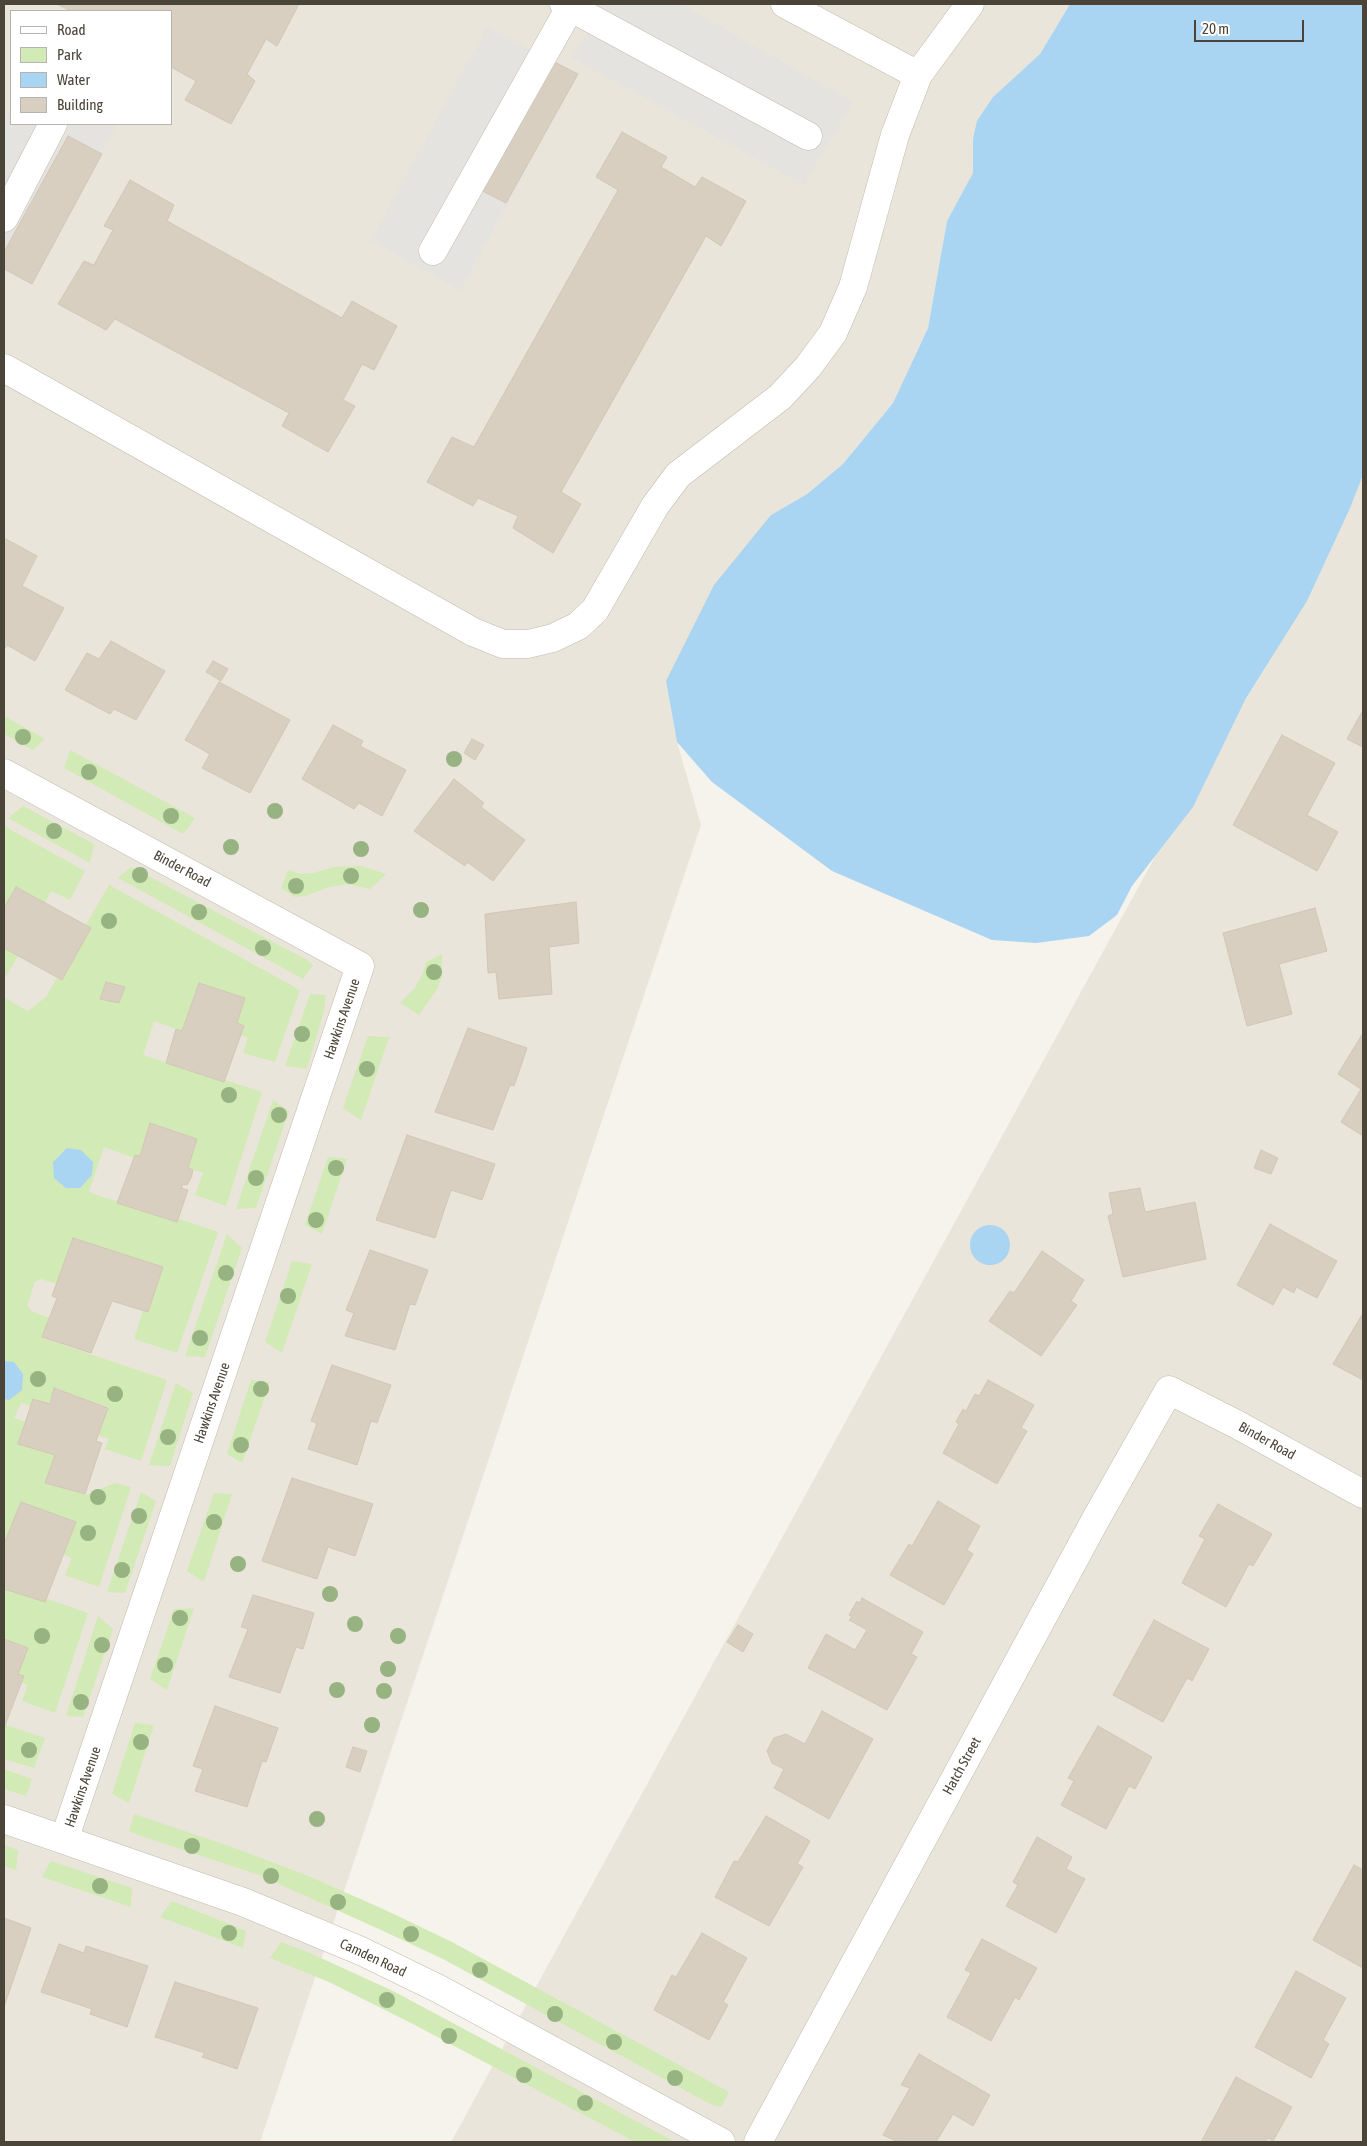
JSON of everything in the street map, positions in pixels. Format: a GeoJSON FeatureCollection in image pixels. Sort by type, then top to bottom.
{"type":"FeatureCollection","features":[{"type":"Feature","properties":{"kind":"street"},"geometry":{"type":"LineString","coordinates":[[785,4],[918,75]]}},
{"type":"Feature","properties":{"kind":"street"},"geometry":{"type":"LineString","coordinates":[[4,368],[473,632],[503,644],[528,644],[553,638],[578,626],[596,610],[655,506],[678,475],[780,397],[808,367],[833,333],[853,286],[894,135],[918,75],[970,4]]}},
{"type":"Feature","properties":{"kind":"street"},"geometry":{"type":"LineString","coordinates":[[433,251],[569,5],[808,136]]}},
{"type":"Feature","properties":{"kind":"street"},"geometry":{"type":"LineString","coordinates":[[4,218],[52,125]]}},
{"type":"Feature","properties":{"kind":"street","name":"Binder Road"},"geometry":{"type":"LineString","coordinates":[[4,773],[360,966]]}},
{"type":"Feature","properties":{"kind":"street","name":"Hawkins Avenue"},"geometry":{"type":"LineString","coordinates":[[64,1840],[360,966]]}},
{"type":"Feature","properties":{"kind":"street","name":"Binder Road"},"geometry":{"type":"LineString","coordinates":[[1168,1390],[1236,1424],[1363,1494]]}},
{"type":"Feature","properties":{"kind":"street","name":"Hatch Street"},"geometry":{"type":"LineString","coordinates":[[758,2142],[1168,1390]]}},
{"type":"Feature","properties":{"kind":"street","name":"Camden Road"},"geometry":{"type":"LineString","coordinates":[[4,1819],[243,1902],[361,1951],[439,1989],[722,2142]]}},
{"type":"Feature","properties":{"kind":"shaded area"},"geometry":{"type":"Polygon","coordinates":[[[4,4],[1070,4],[1040,54],[993,97],[973,139],[973,174],[947,221],[928,328],[893,403],[843,464],[807,494],[771,515],[666,681],[677,742],[701,825],[260,2142],[4,2142],[4,4]]]}},
{"type":"Feature","properties":{"kind":"shaded area"},"geometry":{"type":"Polygon","coordinates":[[[604,4],[681,4],[853,102],[804,185],[572,58],[604,4]]]}},
{"type":"Feature","properties":{"kind":"shaded area"},"geometry":{"type":"Polygon","coordinates":[[[487,27],[578,74],[460,291],[371,240],[487,27]]]}},
{"type":"Feature","properties":{"kind":"shaded area"},"geometry":{"type":"Polygon","coordinates":[[[10,110],[10,125],[116,125],[32,284],[4,269],[4,122],[10,110]]]}},
{"type":"Feature","properties":{"kind":"shaded area"},"geometry":{"type":"Polygon","coordinates":[[[1363,477],[1363,2142],[451,2142],[1122,917],[1363,477]]]}},
{"type":"Feature","properties":{"kind":"green space"},"geometry":{"type":"Polygon","coordinates":[[[4,716],[45,739],[33,750],[4,734],[4,716]]]}},
{"type":"Feature","properties":{"kind":"green space"},"geometry":{"type":"Polygon","coordinates":[[[70,750],[195,818],[183,834],[64,768],[70,750]]]}},
{"type":"Feature","properties":{"kind":"green space"},"geometry":{"type":"Polygon","coordinates":[[[23,806],[94,844],[90,863],[8,818],[23,806]]]}},
{"type":"Feature","properties":{"kind":"green space"},"geometry":{"type":"Polygon","coordinates":[[[4,826],[85,871],[70,900],[51,891],[45,903],[16,888],[4,908],[4,826]]]}},
{"type":"Feature","properties":{"kind":"green space"},"geometry":{"type":"Polygon","coordinates":[[[361,866],[386,874],[370,889],[348,884],[329,887],[305,896],[295,897],[281,888],[288,870],[300,874],[313,873],[334,867],[361,866]]]}},
{"type":"Feature","properties":{"kind":"green space"},"geometry":{"type":"Polygon","coordinates":[[[131,867],[309,961],[313,965],[303,979],[118,878],[131,867]]]}},
{"type":"Feature","properties":{"kind":"green space"},"geometry":{"type":"Polygon","coordinates":[[[109,885],[300,990],[275,1062],[243,1053],[248,1038],[241,1035],[244,1026],[237,1023],[245,998],[199,983],[182,1031],[154,1021],[143,1055],[224,1082],[225,1080],[262,1092],[226,1206],[195,1195],[203,1173],[188,1168],[197,1139],[151,1123],[140,1156],[135,1155],[134,1158],[104,1147],[89,1192],[177,1222],[179,1219],[218,1232],[177,1353],[134,1339],[143,1311],[148,1312],[162,1267],[73,1238],[56,1284],[41,1279],[35,1282],[27,1305],[31,1311],[50,1318],[42,1338],[167,1380],[141,1461],[105,1449],[109,1439],[98,1435],[108,1407],[55,1388],[50,1404],[33,1399],[31,1406],[21,1403],[14,1418],[25,1422],[18,1444],[55,1455],[45,1483],[86,1495],[115,1483],[131,1487],[99,1587],[65,1575],[72,1558],[64,1555],[76,1522],[21,1502],[4,1544],[4,948],[18,956],[5,978],[5,998],[28,1011],[46,997],[57,978],[62,980],[91,928],[86,925],[109,885]]]}},
{"type":"Feature","properties":{"kind":"green space"},"geometry":{"type":"Polygon","coordinates":[[[442,954],[442,976],[437,989],[419,1015],[400,1003],[415,988],[423,973],[426,962],[442,954]]]}},
{"type":"Feature","properties":{"kind":"green space"},"geometry":{"type":"Polygon","coordinates":[[[310,994],[326,995],[324,1011],[307,1069],[285,1066],[310,994]]]}},
{"type":"Feature","properties":{"kind":"green space"},"geometry":{"type":"Polygon","coordinates":[[[368,1036],[389,1037],[361,1120],[343,1108],[368,1036]]]}},
{"type":"Feature","properties":{"kind":"green space"},"geometry":{"type":"Polygon","coordinates":[[[273,1100],[289,1111],[256,1208],[236,1209],[273,1100]]]}},
{"type":"Feature","properties":{"kind":"green space"},"geometry":{"type":"Polygon","coordinates":[[[328,1157],[347,1159],[322,1234],[305,1225],[328,1157]]]}},
{"type":"Feature","properties":{"kind":"green space"},"geometry":{"type":"Polygon","coordinates":[[[227,1234],[242,1248],[205,1357],[185,1356],[227,1234]]]}},
{"type":"Feature","properties":{"kind":"green space"},"geometry":{"type":"Polygon","coordinates":[[[292,1261],[312,1264],[282,1353],[265,1342],[292,1261]]]}},
{"type":"Feature","properties":{"kind":"green space"},"geometry":{"type":"Polygon","coordinates":[[[251,1380],[270,1382],[242,1463],[227,1454],[251,1380]]]}},
{"type":"Feature","properties":{"kind":"green space"},"geometry":{"type":"Polygon","coordinates":[[[176,1383],[193,1393],[170,1466],[149,1465],[176,1383]]]}},
{"type":"Feature","properties":{"kind":"green space"},"geometry":{"type":"Polygon","coordinates":[[[141,1492],[156,1501],[125,1593],[107,1592],[141,1492]]]}},
{"type":"Feature","properties":{"kind":"green space"},"geometry":{"type":"Polygon","coordinates":[[[214,1493],[232,1494],[204,1582],[187,1571],[214,1493]]]}},
{"type":"Feature","properties":{"kind":"green space"},"geometry":{"type":"Polygon","coordinates":[[[4,1589],[45,1602],[47,1599],[88,1613],[55,1713],[22,1701],[28,1685],[21,1683],[24,1676],[18,1674],[27,1648],[4,1639],[4,1589]]]}},
{"type":"Feature","properties":{"kind":"green space"},"geometry":{"type":"Polygon","coordinates":[[[194,1608],[167,1690],[150,1679],[174,1609],[194,1608]]]}},
{"type":"Feature","properties":{"kind":"green space"},"geometry":{"type":"Polygon","coordinates":[[[98,1616],[113,1629],[83,1717],[66,1716],[98,1616]]]}},
{"type":"Feature","properties":{"kind":"green space"},"geometry":{"type":"Polygon","coordinates":[[[135,1723],[154,1725],[129,1803],[112,1794],[135,1723]]]}},
{"type":"Feature","properties":{"kind":"green space"},"geometry":{"type":"Polygon","coordinates":[[[6,1725],[45,1738],[34,1768],[4,1759],[4,1728],[6,1725]]]}},
{"type":"Feature","properties":{"kind":"green space"},"geometry":{"type":"Polygon","coordinates":[[[4,1769],[32,1779],[26,1796],[4,1789],[4,1769]]]}},
{"type":"Feature","properties":{"kind":"green space"},"geometry":{"type":"Polygon","coordinates":[[[134,1814],[232,1847],[306,1875],[381,1908],[450,1941],[729,2092],[721,2107],[712,2105],[443,1959],[259,1875],[129,1831],[134,1814]]]}},
{"type":"Feature","properties":{"kind":"green space"},"geometry":{"type":"Polygon","coordinates":[[[4,1845],[18,1850],[16,1870],[4,1866],[4,1845]]]}},
{"type":"Feature","properties":{"kind":"green space"},"geometry":{"type":"Polygon","coordinates":[[[51,1861],[132,1888],[131,1907],[42,1877],[51,1861]]]}},
{"type":"Feature","properties":{"kind":"green space"},"geometry":{"type":"Polygon","coordinates":[[[172,1901],[246,1931],[243,1948],[160,1917],[172,1901]]]}},
{"type":"Feature","properties":{"kind":"green space"},"geometry":{"type":"Polygon","coordinates":[[[281,1942],[310,1953],[393,1991],[675,2142],[635,2142],[411,2023],[329,1982],[270,1958],[281,1942]]]}},
{"type":"Feature","properties":{"kind":"water"},"geometry":{"type":"Polygon","coordinates":[[[1070,4],[1363,4],[1363,475],[1350,508],[1307,601],[1246,698],[1193,807],[1132,886],[1117,915],[1089,936],[1036,943],[992,940],[832,871],[712,782],[677,742],[666,681],[714,585],[771,515],[807,494],[843,464],[893,403],[928,328],[947,221],[973,173],[973,139],[977,121],[993,97],[1040,54],[1070,4]]]}},
{"type":"Feature","properties":{"kind":"water"},"geometry":{"type":"Polygon","coordinates":[[[67,1148],[81,1150],[93,1162],[92,1175],[80,1188],[66,1188],[54,1178],[53,1162],[67,1148]]]}},
{"type":"Feature","properties":{"kind":"water"},"geometry":{"type":"Polygon","coordinates":[[[990,1225],[1001,1228],[1007,1234],[1010,1245],[1007,1256],[1001,1262],[990,1265],[979,1262],[973,1256],[970,1245],[973,1234],[979,1228],[990,1225]]]}},
{"type":"Feature","properties":{"kind":"water"},"geometry":{"type":"Polygon","coordinates":[[[4,1361],[14,1362],[23,1374],[22,1390],[9,1400],[4,1399],[4,1361]]]}},
{"type":"Feature","properties":{"kind":"building"},"geometry":{"type":"Polygon","coordinates":[[[57,4],[299,4],[277,46],[266,39],[247,74],[255,81],[231,124],[185,100],[196,81],[172,68],[172,10],[69,10],[57,4]]]}},
{"type":"Feature","properties":{"kind":"building"},"geometry":{"type":"Polygon","coordinates":[[[543,56],[578,74],[506,203],[471,185],[543,56]]]}},
{"type":"Feature","properties":{"kind":"building"},"geometry":{"type":"Polygon","coordinates":[[[622,132],[667,157],[661,167],[695,187],[702,177],[746,201],[721,246],[706,236],[561,492],[581,504],[553,553],[513,528],[518,516],[478,498],[473,506],[427,482],[452,437],[474,447],[618,190],[596,177],[622,132]]]}},
{"type":"Feature","properties":{"kind":"building"},"geometry":{"type":"Polygon","coordinates":[[[68,136],[102,154],[32,284],[4,269],[4,252],[68,136]]]}},
{"type":"Feature","properties":{"kind":"building"},"geometry":{"type":"Polygon","coordinates":[[[130,180],[174,205],[167,221],[342,318],[352,301],[397,326],[374,370],[362,364],[343,400],[355,406],[328,452],[282,426],[289,413],[115,319],[106,330],[58,304],[84,261],[94,265],[113,230],[104,226],[130,180]]]}},
{"type":"Feature","properties":{"kind":"building"},"geometry":{"type":"Polygon","coordinates":[[[4,538],[37,556],[22,586],[64,608],[35,661],[7,645],[4,650],[4,538]]]}},
{"type":"Feature","properties":{"kind":"building"},"geometry":{"type":"Polygon","coordinates":[[[111,641],[165,671],[136,720],[114,709],[110,714],[65,690],[87,653],[99,659],[111,641]]]}},
{"type":"Feature","properties":{"kind":"building"},"geometry":{"type":"Polygon","coordinates":[[[213,661],[228,669],[221,681],[206,672],[213,661]]]}},
{"type":"Feature","properties":{"kind":"building"},"geometry":{"type":"Polygon","coordinates":[[[219,682],[290,720],[250,793],[202,768],[210,754],[185,740],[219,682]]]}},
{"type":"Feature","properties":{"kind":"building"},"geometry":{"type":"Polygon","coordinates":[[[1363,710],[1363,747],[1347,739],[1363,710]]]}},
{"type":"Feature","properties":{"kind":"building"},"geometry":{"type":"Polygon","coordinates":[[[333,725],[363,741],[360,746],[406,770],[382,816],[359,803],[354,809],[302,779],[333,725]]]}},
{"type":"Feature","properties":{"kind":"building"},"geometry":{"type":"Polygon","coordinates":[[[1282,735],[1335,763],[1307,815],[1338,832],[1317,871],[1233,825],[1282,735]]]}},
{"type":"Feature","properties":{"kind":"building"},"geometry":{"type":"Polygon","coordinates":[[[472,739],[484,745],[475,760],[464,753],[472,739]]]}},
{"type":"Feature","properties":{"kind":"building"},"geometry":{"type":"Polygon","coordinates":[[[454,779],[484,803],[481,807],[525,840],[493,881],[467,862],[465,866],[414,831],[454,779]]]}},
{"type":"Feature","properties":{"kind":"building"},"geometry":{"type":"Polygon","coordinates":[[[16,887],[91,928],[62,980],[4,948],[4,908],[16,887]]]}},
{"type":"Feature","properties":{"kind":"building"},"geometry":{"type":"Polygon","coordinates":[[[576,902],[579,943],[549,947],[552,994],[499,999],[496,972],[488,973],[485,914],[576,902]]]}},
{"type":"Feature","properties":{"kind":"building"},"geometry":{"type":"Polygon","coordinates":[[[1315,908],[1327,951],[1279,964],[1292,1014],[1247,1026],[1223,933],[1315,908]]]}},
{"type":"Feature","properties":{"kind":"building"},"geometry":{"type":"Polygon","coordinates":[[[106,982],[125,987],[119,1003],[100,999],[106,982]]]}},
{"type":"Feature","properties":{"kind":"building"},"geometry":{"type":"Polygon","coordinates":[[[199,983],[245,998],[237,1023],[244,1026],[224,1082],[166,1063],[176,1029],[182,1031],[199,983]]]}},
{"type":"Feature","properties":{"kind":"building"},"geometry":{"type":"Polygon","coordinates":[[[468,1028],[527,1048],[514,1086],[510,1085],[493,1130],[435,1112],[468,1028]]]}},
{"type":"Feature","properties":{"kind":"building"},"geometry":{"type":"Polygon","coordinates":[[[1363,1033],[1363,1136],[1341,1122],[1361,1089],[1338,1074],[1363,1033]]]}},
{"type":"Feature","properties":{"kind":"building"},"geometry":{"type":"Polygon","coordinates":[[[150,1123],[197,1139],[188,1168],[193,1170],[191,1178],[187,1185],[183,1184],[181,1188],[188,1190],[177,1222],[117,1203],[135,1155],[140,1156],[150,1123]]]}},
{"type":"Feature","properties":{"kind":"building"},"geometry":{"type":"Polygon","coordinates":[[[407,1135],[495,1164],[482,1200],[451,1190],[435,1238],[376,1220],[407,1135]]]}},
{"type":"Feature","properties":{"kind":"building"},"geometry":{"type":"Polygon","coordinates":[[[1261,1150],[1278,1158],[1271,1174],[1254,1168],[1261,1150]]]}},
{"type":"Feature","properties":{"kind":"building"},"geometry":{"type":"Polygon","coordinates":[[[1140,1188],[1145,1212],[1195,1202],[1206,1259],[1123,1277],[1108,1216],[1113,1214],[1109,1193],[1140,1188]]]}},
{"type":"Feature","properties":{"kind":"building"},"geometry":{"type":"Polygon","coordinates":[[[1270,1224],[1337,1261],[1317,1298],[1296,1287],[1294,1293],[1283,1287],[1273,1305],[1237,1285],[1270,1224]]]}},
{"type":"Feature","properties":{"kind":"building"},"geometry":{"type":"Polygon","coordinates":[[[73,1238],[163,1267],[148,1312],[112,1301],[91,1353],[42,1337],[57,1298],[52,1296],[73,1238]]]}},
{"type":"Feature","properties":{"kind":"building"},"geometry":{"type":"Polygon","coordinates":[[[370,1250],[428,1270],[415,1305],[410,1304],[395,1350],[345,1336],[354,1313],[346,1310],[370,1250]]]}},
{"type":"Feature","properties":{"kind":"building"},"geometry":{"type":"Polygon","coordinates":[[[1042,1251],[1084,1280],[1071,1301],[1077,1305],[1041,1356],[989,1321],[1010,1291],[1014,1293],[1042,1251]]]}},
{"type":"Feature","properties":{"kind":"building"},"geometry":{"type":"Polygon","coordinates":[[[1363,1313],[1363,1380],[1333,1364],[1363,1313]]]}},
{"type":"Feature","properties":{"kind":"building"},"geometry":{"type":"Polygon","coordinates":[[[332,1365],[391,1385],[377,1423],[371,1421],[357,1465],[308,1449],[317,1423],[311,1421],[332,1365]]]}},
{"type":"Feature","properties":{"kind":"building"},"geometry":{"type":"Polygon","coordinates":[[[988,1380],[1034,1405],[1021,1428],[1027,1431],[997,1484],[943,1453],[959,1424],[956,1422],[963,1409],[966,1411],[975,1394],[979,1396],[988,1380]]]}},
{"type":"Feature","properties":{"kind":"building"},"geometry":{"type":"Polygon","coordinates":[[[54,1388],[108,1408],[96,1441],[102,1443],[85,1494],[45,1483],[55,1455],[18,1444],[33,1399],[50,1404],[54,1388]]]}},
{"type":"Feature","properties":{"kind":"building"},"geometry":{"type":"Polygon","coordinates":[[[292,1478],[373,1504],[355,1556],[328,1547],[317,1579],[262,1561],[292,1478]]]}},
{"type":"Feature","properties":{"kind":"building"},"geometry":{"type":"Polygon","coordinates":[[[938,1501],[980,1526],[967,1550],[973,1554],[944,1605],[890,1575],[909,1544],[912,1546],[938,1501]]]}},
{"type":"Feature","properties":{"kind":"building"},"geometry":{"type":"Polygon","coordinates":[[[21,1502],[76,1522],[45,1602],[4,1589],[4,1544],[21,1502]]]}},
{"type":"Feature","properties":{"kind":"building"},"geometry":{"type":"Polygon","coordinates":[[[1218,1504],[1272,1534],[1253,1566],[1249,1564],[1226,1607],[1182,1583],[1205,1539],[1199,1536],[1218,1504]]]}},
{"type":"Feature","properties":{"kind":"building"},"geometry":{"type":"Polygon","coordinates":[[[253,1595],[314,1613],[303,1649],[296,1647],[280,1693],[229,1677],[248,1629],[241,1627],[253,1595]]]}},
{"type":"Feature","properties":{"kind":"building"},"geometry":{"type":"Polygon","coordinates":[[[862,1598],[923,1632],[911,1654],[917,1657],[887,1710],[808,1668],[826,1634],[855,1650],[867,1630],[849,1620],[852,1617],[849,1615],[857,1601],[860,1603],[862,1598]]]}},
{"type":"Feature","properties":{"kind":"building"},"geometry":{"type":"Polygon","coordinates":[[[1154,1620],[1209,1649],[1192,1681],[1187,1678],[1163,1722],[1113,1695],[1154,1620]]]}},
{"type":"Feature","properties":{"kind":"building"},"geometry":{"type":"Polygon","coordinates":[[[738,1625],[753,1634],[743,1652],[727,1642],[738,1625]]]}},
{"type":"Feature","properties":{"kind":"building"},"geometry":{"type":"Polygon","coordinates":[[[4,1639],[28,1648],[18,1674],[24,1676],[4,1728],[4,1639]]]}},
{"type":"Feature","properties":{"kind":"building"},"geometry":{"type":"Polygon","coordinates":[[[215,1706],[278,1728],[266,1762],[262,1761],[247,1807],[195,1791],[203,1769],[193,1766],[215,1706]]]}},
{"type":"Feature","properties":{"kind":"building"},"geometry":{"type":"Polygon","coordinates":[[[822,1711],[873,1739],[829,1819],[774,1788],[784,1769],[772,1763],[767,1751],[774,1738],[786,1734],[805,1744],[822,1711]]]}},
{"type":"Feature","properties":{"kind":"building"},"geometry":{"type":"Polygon","coordinates":[[[1098,1726],[1152,1757],[1135,1789],[1129,1786],[1106,1829],[1061,1805],[1074,1781],[1068,1778],[1098,1726]]]}},
{"type":"Feature","properties":{"kind":"building"},"geometry":{"type":"Polygon","coordinates":[[[353,1747],[367,1751],[360,1772],[346,1767],[353,1747]]]}},
{"type":"Feature","properties":{"kind":"building"},"geometry":{"type":"Polygon","coordinates":[[[766,1816],[810,1841],[797,1864],[803,1867],[769,1926],[715,1897],[734,1861],[738,1862],[766,1816]]]}},
{"type":"Feature","properties":{"kind":"building"},"geometry":{"type":"Polygon","coordinates":[[[1037,1837],[1072,1857],[1066,1869],[1085,1879],[1056,1933],[1006,1906],[1018,1885],[1013,1882],[1037,1837]]]}},
{"type":"Feature","properties":{"kind":"building"},"geometry":{"type":"Polygon","coordinates":[[[1354,1865],[1363,1870],[1363,1968],[1313,1940],[1354,1865]]]}},
{"type":"Feature","properties":{"kind":"building"},"geometry":{"type":"Polygon","coordinates":[[[4,1918],[31,1928],[4,2007],[4,1918]]]}},
{"type":"Feature","properties":{"kind":"building"},"geometry":{"type":"Polygon","coordinates":[[[702,1933],[747,1958],[723,2002],[728,2005],[709,2040],[654,2010],[672,1975],[676,1977],[702,1933]]]}},
{"type":"Feature","properties":{"kind":"building"},"geometry":{"type":"Polygon","coordinates":[[[982,1939],[1037,1968],[1019,2000],[1015,1997],[991,2041],[947,2017],[971,1973],[965,1970],[982,1939]]]}},
{"type":"Feature","properties":{"kind":"building"},"geometry":{"type":"Polygon","coordinates":[[[59,1944],[84,1953],[86,1946],[148,1966],[127,2027],[90,2014],[92,2009],[41,1992],[59,1944]]]}},
{"type":"Feature","properties":{"kind":"building"},"geometry":{"type":"Polygon","coordinates":[[[1296,1971],[1346,1998],[1323,2040],[1329,2044],[1311,2078],[1255,2047],[1296,1971]]]}},
{"type":"Feature","properties":{"kind":"building"},"geometry":{"type":"Polygon","coordinates":[[[175,1982],[258,2008],[237,2069],[202,2057],[205,2053],[155,2037],[175,1982]]]}},
{"type":"Feature","properties":{"kind":"building"},"geometry":{"type":"Polygon","coordinates":[[[919,2054],[990,2095],[973,2126],[953,2114],[936,2142],[898,2142],[883,2135],[910,2088],[901,2085],[919,2054]]]}},
{"type":"Feature","properties":{"kind":"building"},"geometry":{"type":"Polygon","coordinates":[[[1236,2077],[1292,2107],[1273,2141],[1268,2138],[1265,2142],[1201,2142],[1236,2077]]]}}]}
